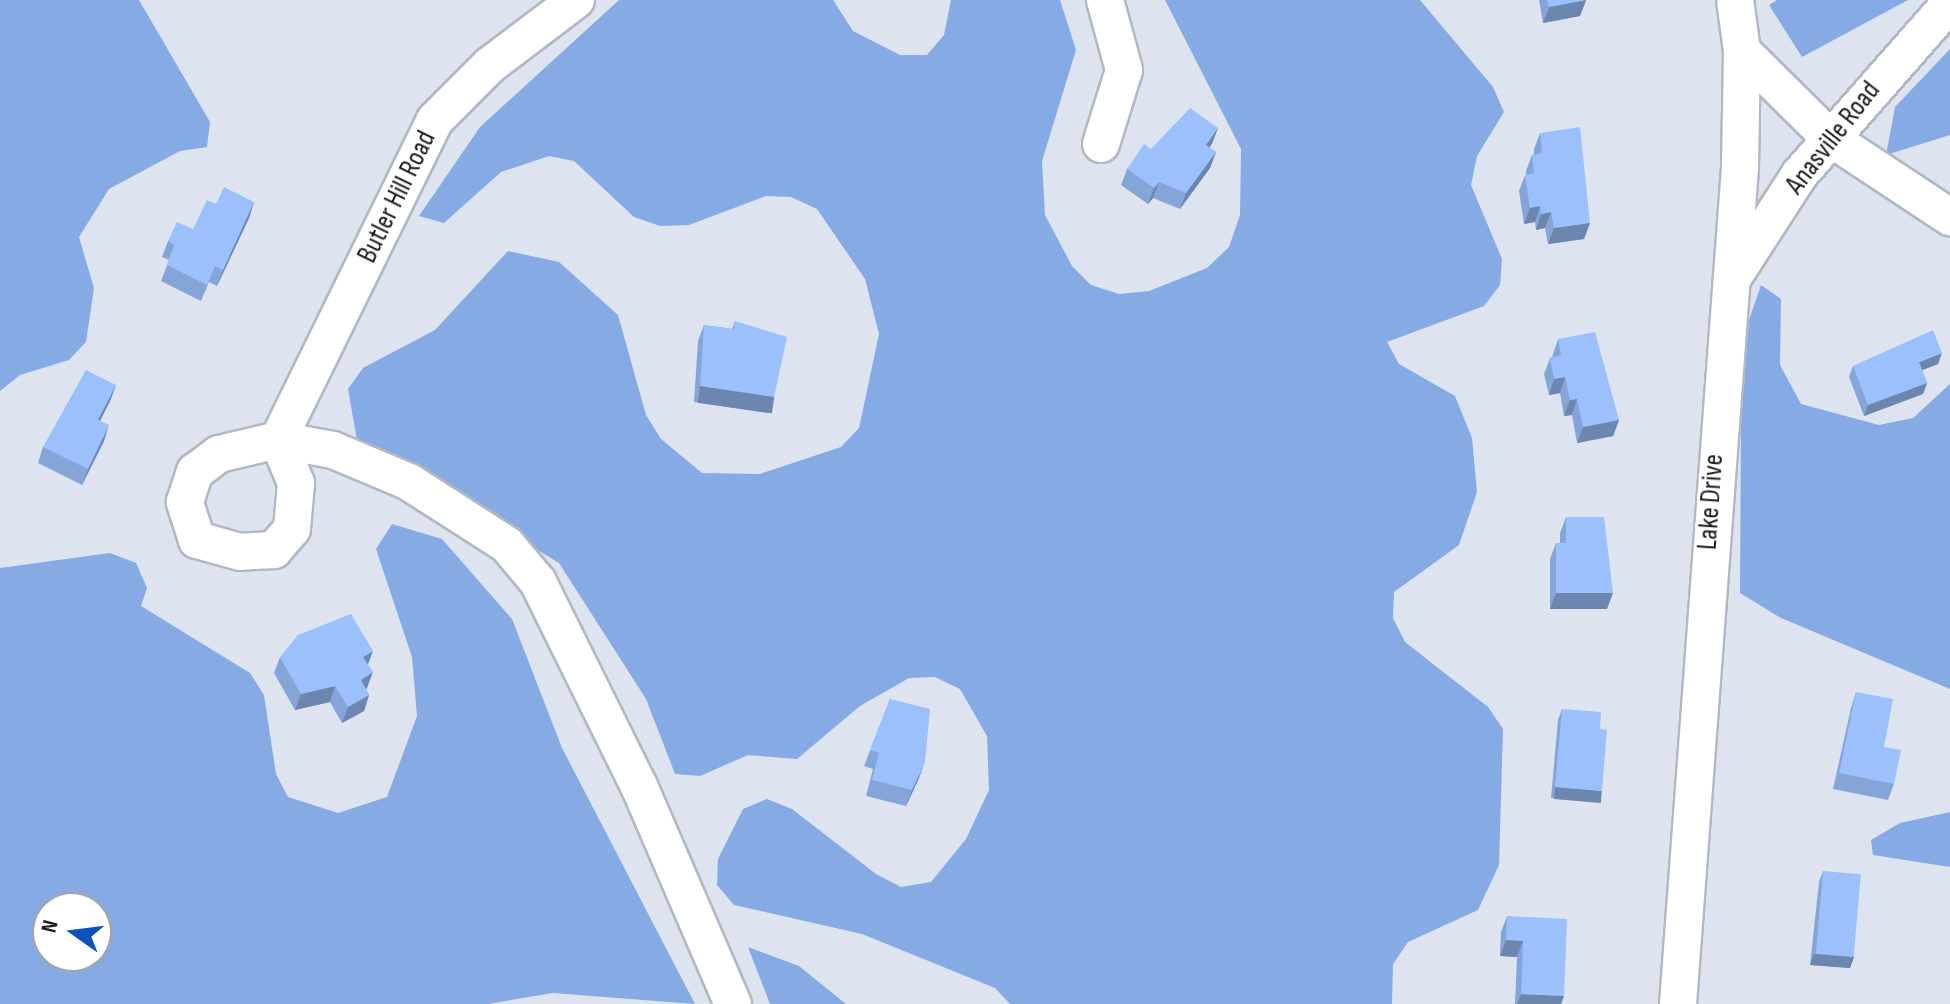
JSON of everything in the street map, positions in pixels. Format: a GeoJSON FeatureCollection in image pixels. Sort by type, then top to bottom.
{"type":"FeatureCollection","features":[{"type":"Feature","properties":{"kind":"street","name":"Butler Hill Road"},"geometry":{"type":"LineString","coordinates":[[576,0],[490,65],[435,120],[278,440],[333,450],[409,482],[507,545],[538,582],[639,786],[733,1004]]}},
{"type":"Feature","properties":{"kind":"street"},"geometry":{"type":"LineString","coordinates":[[1101,144],[1124,70],[1105,0]]}},
{"type":"Feature","properties":{"kind":"street","name":"Lake Drive"},"geometry":{"type":"LineString","coordinates":[[1678,1004],[1729,283],[1742,51],[1735,0]]}},
{"type":"Feature","properties":{"kind":"street","name":"Anasville Road"},"geometry":{"type":"LineString","coordinates":[[1729,283],[1830,138],[1950,3]]}},
{"type":"Feature","properties":{"kind":"street"},"geometry":{"type":"LineString","coordinates":[[1742,51],[1830,138],[1950,217]]}},
{"type":"Feature","properties":{"kind":"shaded area"},"geometry":{"type":"Polygon","coordinates":[[[0,0],[139,0],[210,122],[207,147],[180,151],[109,189],[79,237],[94,288],[86,342],[69,360],[20,375],[0,391],[0,0]]]}},
{"type":"Feature","properties":{"kind":"shaded area"},"geometry":{"type":"Polygon","coordinates":[[[619,0],[833,0],[853,31],[900,55],[927,55],[944,35],[951,0],[1060,0],[1076,50],[1042,161],[1045,215],[1072,266],[1091,285],[1119,294],[1149,291],[1207,268],[1229,247],[1240,215],[1241,149],[1165,0],[1420,0],[1493,87],[1504,112],[1477,156],[1471,185],[1502,259],[1500,285],[1484,306],[1387,342],[1399,364],[1455,396],[1472,438],[1477,492],[1459,545],[1394,592],[1393,618],[1405,642],[1488,707],[1503,729],[1499,865],[1478,910],[1408,942],[1393,964],[1392,1004],[1010,1004],[995,988],[862,934],[734,905],[717,885],[718,859],[743,809],[767,799],[792,809],[876,874],[901,887],[931,882],[966,839],[989,790],[987,736],[960,689],[935,677],[909,678],[860,706],[797,759],[748,755],[700,776],[675,774],[646,699],[559,563],[357,440],[348,389],[363,368],[435,330],[508,251],[559,262],[618,315],[646,415],[661,439],[702,473],[760,474],[841,447],[859,428],[879,334],[865,279],[817,209],[791,197],[766,196],[689,225],[660,226],[634,217],[574,161],[549,156],[501,172],[444,223],[419,216],[480,127],[619,0]]]}},
{"type":"Feature","properties":{"kind":"shaded area"},"geometry":{"type":"Polygon","coordinates":[[[1777,0],[1908,0],[1802,57],[1769,5],[1777,0]]]}},
{"type":"Feature","properties":{"kind":"shaded area"},"geometry":{"type":"Polygon","coordinates":[[[1950,49],[1950,135],[1886,155],[1895,107],[1950,49]]]}},
{"type":"Feature","properties":{"kind":"shaded area"},"geometry":{"type":"Polygon","coordinates":[[[1761,285],[1781,299],[1780,365],[1801,404],[1879,425],[1913,418],[1950,384],[1950,689],[1781,618],[1740,593],[1741,421],[1749,320],[1761,285]]]}},
{"type":"Feature","properties":{"kind":"shaded area"},"geometry":{"type":"Polygon","coordinates":[[[392,524],[442,539],[512,619],[562,748],[695,1004],[553,993],[488,1004],[0,1004],[0,568],[110,553],[136,563],[147,588],[141,606],[250,673],[264,695],[276,774],[288,797],[338,813],[387,797],[417,716],[412,657],[376,549],[392,524]]]}},
{"type":"Feature","properties":{"kind":"shaded area"},"geometry":{"type":"Polygon","coordinates":[[[1950,812],[1950,867],[1873,855],[1871,840],[1900,823],[1950,812]]]}},
{"type":"Feature","properties":{"kind":"shaded area"},"geometry":{"type":"Polygon","coordinates":[[[748,947],[799,966],[846,1004],[770,1004],[748,947]]]}},
{"type":"Feature","properties":{"kind":"building"},"geometry":{"type":"Polygon","coordinates":[[[1547,0],[1586,0],[1549,7],[1547,0]]]}},
{"type":"Feature","properties":{"kind":"building"},"geometry":{"type":"Polygon","coordinates":[[[1190,108],[1218,128],[1206,145],[1216,152],[1186,193],[1159,182],[1154,188],[1127,169],[1144,144],[1151,149],[1190,108]]]}},
{"type":"Feature","properties":{"kind":"building"},"geometry":{"type":"Polygon","coordinates":[[[1580,127],[1590,223],[1554,228],[1551,212],[1541,214],[1540,206],[1530,208],[1525,175],[1534,173],[1532,155],[1542,153],[1540,133],[1580,127]]]}},
{"type":"Feature","properties":{"kind":"building"},"geometry":{"type":"Polygon","coordinates":[[[224,187],[254,202],[223,270],[215,266],[207,285],[167,265],[174,245],[168,241],[177,222],[193,229],[207,200],[216,204],[224,187]]]}},
{"type":"Feature","properties":{"kind":"building"},"geometry":{"type":"Polygon","coordinates":[[[735,321],[787,337],[774,397],[700,386],[704,325],[734,329],[735,321]]]}},
{"type":"Feature","properties":{"kind":"building"},"geometry":{"type":"Polygon","coordinates":[[[1933,330],[1942,353],[1919,362],[1927,383],[1868,405],[1853,366],[1933,330]]]}},
{"type":"Feature","properties":{"kind":"building"},"geometry":{"type":"Polygon","coordinates":[[[1595,332],[1619,420],[1583,427],[1577,399],[1570,400],[1565,377],[1554,379],[1550,358],[1561,355],[1558,339],[1595,332]]]}},
{"type":"Feature","properties":{"kind":"building"},"geometry":{"type":"Polygon","coordinates":[[[86,370],[116,385],[98,420],[109,425],[88,469],[43,447],[86,370]]]}},
{"type":"Feature","properties":{"kind":"building"},"geometry":{"type":"Polygon","coordinates":[[[1566,517],[1604,517],[1613,593],[1556,593],[1556,543],[1566,543],[1566,517]]]}},
{"type":"Feature","properties":{"kind":"building"},"geometry":{"type":"Polygon","coordinates":[[[351,614],[373,651],[363,657],[373,672],[361,680],[369,695],[348,707],[335,686],[301,694],[280,657],[298,635],[351,614]]]}},
{"type":"Feature","properties":{"kind":"building"},"geometry":{"type":"Polygon","coordinates":[[[1856,692],[1893,699],[1884,747],[1901,750],[1894,784],[1839,773],[1856,692]]]}},
{"type":"Feature","properties":{"kind":"building"},"geometry":{"type":"Polygon","coordinates":[[[890,699],[930,709],[925,762],[912,790],[872,780],[879,753],[870,750],[890,699]]]}},
{"type":"Feature","properties":{"kind":"building"},"geometry":{"type":"Polygon","coordinates":[[[1562,709],[1601,712],[1600,729],[1607,730],[1602,791],[1555,787],[1562,709]]]}},
{"type":"Feature","properties":{"kind":"building"},"geometry":{"type":"Polygon","coordinates":[[[1823,871],[1861,874],[1854,957],[1816,954],[1823,871]]]}},
{"type":"Feature","properties":{"kind":"building"},"geometry":{"type":"Polygon","coordinates":[[[1507,916],[1567,919],[1564,996],[1521,994],[1523,941],[1506,940],[1507,916]]]}}]}
